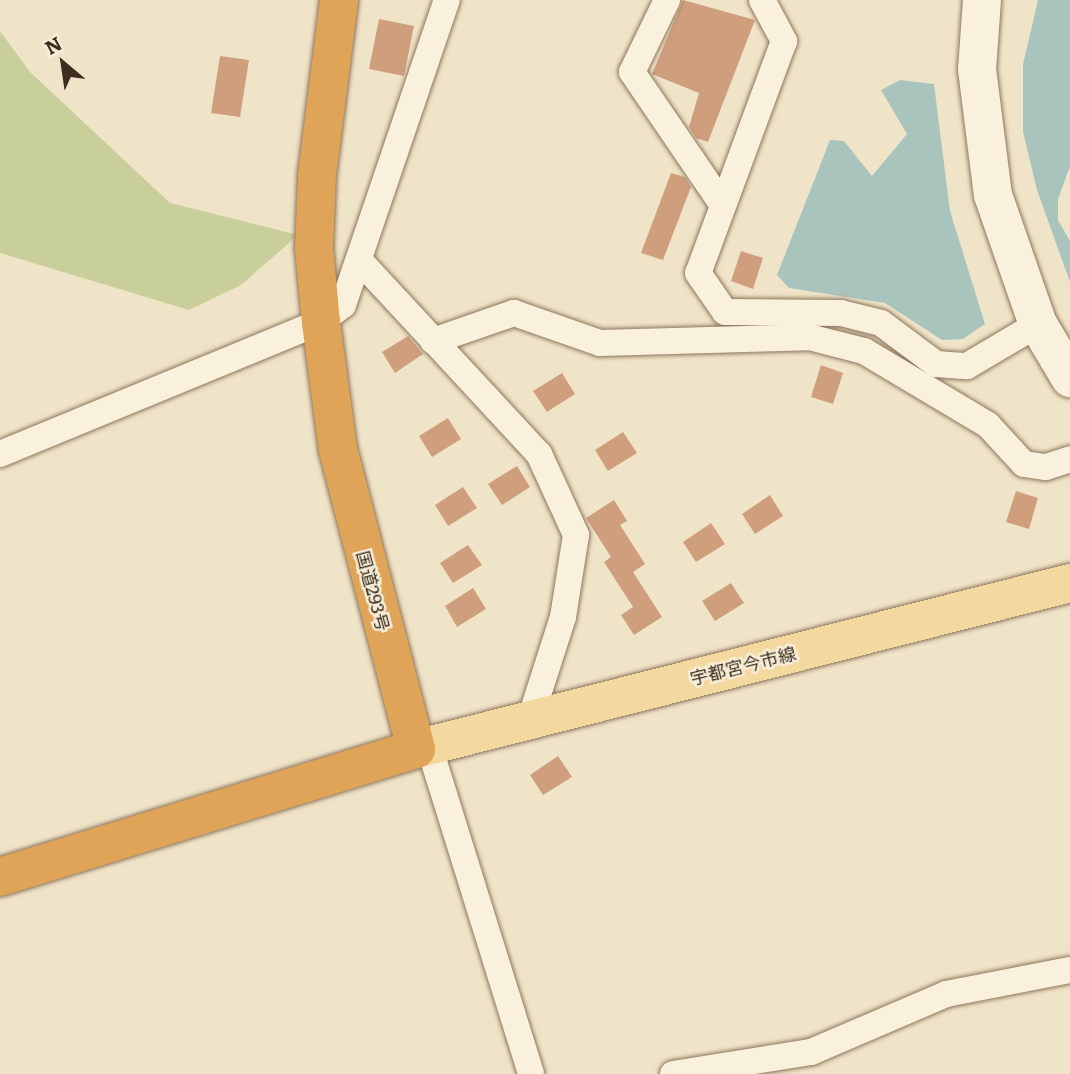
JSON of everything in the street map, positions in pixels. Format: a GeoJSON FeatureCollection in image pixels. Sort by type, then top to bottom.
{"type":"FeatureCollection","features":[{"type":"Feature","properties":{"kind":"highway","name":"国道293号"},"geometry":{"type":"LineString","coordinates":[[339,0],[317,175],[314,248],[321,322],[338,450],[422,747]]}},
{"type":"Feature","properties":{"kind":"highway"},"geometry":{"type":"LineString","coordinates":[[0,877],[422,747]]}},
{"type":"Feature","properties":{"kind":"main road","name":"宇都宮今市線"},"geometry":{"type":"LineString","coordinates":[[422,747],[1070,583]]}},
{"type":"Feature","properties":{"kind":"street"},"geometry":{"type":"LineString","coordinates":[[0,454],[321,322],[343,305],[361,262],[447,0]]}},
{"type":"Feature","properties":{"kind":"street"},"geometry":{"type":"LineString","coordinates":[[667,0],[632,72],[722,204]]}},
{"type":"Feature","properties":{"kind":"street"},"geometry":{"type":"LineString","coordinates":[[762,0],[783,41],[698,273],[725,312],[841,313],[881,323],[936,364],[967,366],[1038,324]]}},
{"type":"Feature","properties":{"kind":"street"},"geometry":{"type":"LineString","coordinates":[[982,0],[977,69],[993,195],[1038,324],[1070,378]]}},
{"type":"Feature","properties":{"kind":"street"},"geometry":{"type":"LineString","coordinates":[[361,262],[540,454],[576,535],[563,617],[530,720]]}},
{"type":"Feature","properties":{"kind":"street"},"geometry":{"type":"LineString","coordinates":[[433,341],[514,313],[600,343],[809,337],[864,351],[988,425],[1024,464],[1046,467],[1070,459]]}},
{"type":"Feature","properties":{"kind":"street"},"geometry":{"type":"LineString","coordinates":[[422,747],[531,1074]]}},
{"type":"Feature","properties":{"kind":"street"},"geometry":{"type":"LineString","coordinates":[[673,1074],[811,1052],[946,994],[1070,970]]}},
{"type":"Feature","properties":{"kind":"green space"},"geometry":{"type":"Polygon","coordinates":[[[0,31],[30,72],[170,203],[298,235],[241,285],[189,310],[0,253],[0,31]]]}},
{"type":"Feature","properties":{"kind":"water"},"geometry":{"type":"Polygon","coordinates":[[[1038,0],[1070,0],[1070,166],[1058,199],[1058,220],[1070,241],[1070,282],[1037,190],[1023,132],[1023,64],[1038,0]]]}},
{"type":"Feature","properties":{"kind":"water"},"geometry":{"type":"Polygon","coordinates":[[[900,80],[934,84],[950,211],[985,324],[963,339],[942,340],[885,303],[789,288],[777,275],[830,140],[844,141],[872,176],[907,134],[881,90],[900,80]]]}},
{"type":"Feature","properties":{"kind":"building"},"geometry":{"type":"Polygon","coordinates":[[[683,0],[755,20],[708,142],[696,138],[689,127],[699,93],[652,74],[683,0]]]}},
{"type":"Feature","properties":{"kind":"building"},"geometry":{"type":"Polygon","coordinates":[[[379,19],[414,26],[404,76],[369,69],[379,19]]]}},
{"type":"Feature","properties":{"kind":"building"},"geometry":{"type":"Polygon","coordinates":[[[220,56],[249,60],[240,117],[211,113],[220,56]]]}},
{"type":"Feature","properties":{"kind":"building"},"geometry":{"type":"Polygon","coordinates":[[[671,173],[685,177],[691,187],[663,260],[641,253],[671,173]]]}},
{"type":"Feature","properties":{"kind":"building"},"geometry":{"type":"Polygon","coordinates":[[[741,251],[763,258],[753,289],[731,281],[741,251]]]}},
{"type":"Feature","properties":{"kind":"building"},"geometry":{"type":"Polygon","coordinates":[[[408,336],[423,354],[395,373],[382,352],[408,336]]]}},
{"type":"Feature","properties":{"kind":"building"},"geometry":{"type":"Polygon","coordinates":[[[821,365],[843,373],[833,404],[811,397],[821,365]]]}},
{"type":"Feature","properties":{"kind":"building"},"geometry":{"type":"Polygon","coordinates":[[[562,373],[575,394],[547,412],[533,391],[562,373]]]}},
{"type":"Feature","properties":{"kind":"building"},"geometry":{"type":"Polygon","coordinates":[[[448,418],[461,439],[432,457],[419,436],[448,418]]]}},
{"type":"Feature","properties":{"kind":"building"},"geometry":{"type":"Polygon","coordinates":[[[623,432],[637,453],[608,471],[595,450],[623,432]]]}},
{"type":"Feature","properties":{"kind":"building"},"geometry":{"type":"Polygon","coordinates":[[[517,466],[530,487],[502,505],[488,484],[517,466]]]}},
{"type":"Feature","properties":{"kind":"building"},"geometry":{"type":"Polygon","coordinates":[[[463,487],[477,508],[448,526],[435,505],[463,487]]]}},
{"type":"Feature","properties":{"kind":"building"},"geometry":{"type":"Polygon","coordinates":[[[1016,491],[1038,498],[1029,529],[1006,522],[1016,491]]]}},
{"type":"Feature","properties":{"kind":"building"},"geometry":{"type":"Polygon","coordinates":[[[770,495],[783,516],[755,534],[742,514],[770,495]]]}},
{"type":"Feature","properties":{"kind":"building"},"geometry":{"type":"Polygon","coordinates":[[[614,500],[627,521],[620,525],[645,564],[633,572],[662,617],[634,635],[621,615],[633,607],[604,562],[611,557],[586,518],[614,500]]]}},
{"type":"Feature","properties":{"kind":"building"},"geometry":{"type":"Polygon","coordinates":[[[711,523],[725,544],[696,562],[683,542],[711,523]]]}},
{"type":"Feature","properties":{"kind":"building"},"geometry":{"type":"Polygon","coordinates":[[[468,545],[482,565],[453,583],[440,563],[468,545]]]}},
{"type":"Feature","properties":{"kind":"building"},"geometry":{"type":"Polygon","coordinates":[[[731,583],[744,603],[715,621],[702,601],[731,583]]]}},
{"type":"Feature","properties":{"kind":"building"},"geometry":{"type":"Polygon","coordinates":[[[473,588],[486,609],[457,627],[445,606],[473,588]]]}},
{"type":"Feature","properties":{"kind":"building"},"geometry":{"type":"Polygon","coordinates":[[[558,756],[572,777],[543,795],[530,775],[558,756]]]}}]}
